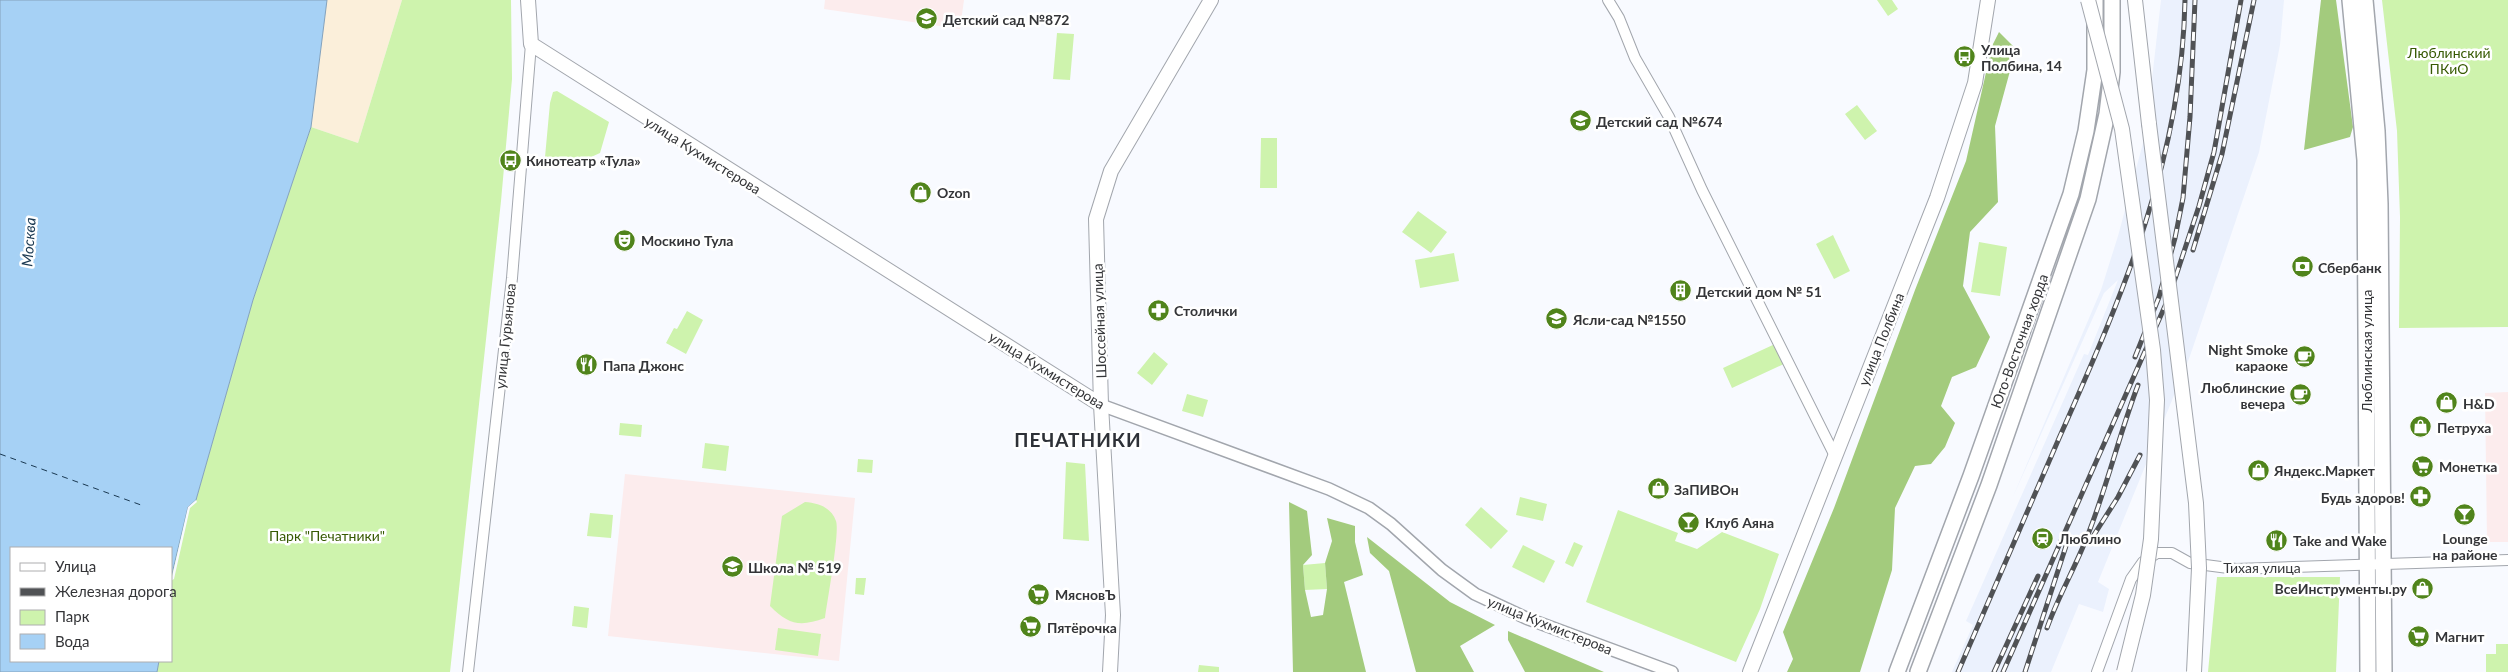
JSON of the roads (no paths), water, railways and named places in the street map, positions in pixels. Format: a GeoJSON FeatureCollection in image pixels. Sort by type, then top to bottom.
{"type":"FeatureCollection","features":[{"type":"Feature","properties":{"kind":"main road","name":"улица Гурьянова"},"geometry":{"type":"LineString","coordinates":[[528,0],[531,44]]}},
{"type":"Feature","properties":{"kind":"main road","name":"Шоссейная улица"},"geometry":{"type":"LineString","coordinates":[[1110,672],[1113,615],[1101,406],[1095,239],[1096,219],[1110,171],[1211,0]]}},
{"type":"Feature","properties":{"kind":"main road","name":"улица Полбина"},"geometry":{"type":"LineString","coordinates":[[1750,672],[1836,456],[1874,354],[1912,264],[1961,128],[1975,83],[1988,0]]}},
{"type":"Feature","properties":{"kind":"main road"},"geometry":{"type":"LineString","coordinates":[[2088,0],[2122,128],[2154,350],[2157,400],[2151,539],[2143,595],[2124,672]]}},
{"type":"Feature","properties":{"kind":"main road","name":"Юго-Восточная хорда"},"geometry":{"type":"LineString","coordinates":[[1897,672],[1971,476],[2071,194],[2086,131],[2095,70],[2095,0]]}},
{"type":"Feature","properties":{"kind":"main road","name":"Юго-Восточная хорда"},"geometry":{"type":"LineString","coordinates":[[1918,672],[1989,485],[2088,199],[2101,149],[2112,72],[2112,0]]}},
{"type":"Feature","properties":{"kind":"main road"},"geometry":{"type":"LineString","coordinates":[[2136,0],[2182,402],[2196,503],[2199,568],[2194,672]]}},
{"type":"Feature","properties":{"kind":"main road","name":"Люблинская улица"},"geometry":{"type":"LineString","coordinates":[[2350,0],[2365,160],[2375,564],[2384,672]]}},
{"type":"Feature","properties":{"kind":"main road","name":"Люблинская улица"},"geometry":{"type":"LineString","coordinates":[[2365,0],[2376,115],[2380,204],[2375,564],[2368,672]]}},
{"type":"Feature","properties":{"kind":"main road","name":"улица Кухмистерова"},"geometry":{"type":"LineString","coordinates":[[531,44],[1101,406]]}},
{"type":"Feature","properties":{"kind":"street"},"geometry":{"type":"LineString","coordinates":[[1608,0],[1619,18],[1635,58],[1669,116],[1702,190],[1836,456]]}},
{"type":"Feature","properties":{"kind":"street","name":"улица Гурьянова"},"geometry":{"type":"LineString","coordinates":[[468,672],[512,272],[531,44]]}},
{"type":"Feature","properties":{"kind":"street","name":"улица Кухмистерова"},"geometry":{"type":"LineString","coordinates":[[1101,406],[1329,488],[1368,508],[1391,524],[1442,570],[1475,594],[1526,618],[1672,672]]}},
{"type":"Feature","properties":{"kind":"street","name":"Тихая улица"},"geometry":{"type":"LineString","coordinates":[[2097,672],[2131,579],[2143,562],[2157,553],[2172,553],[2190,562],[2236,569],[2508,560]]}},
{"type":"Feature","properties":{"kind":"water","name":"Москва"},"geometry":{"type":"Polygon","coordinates":[[[0,0],[327,0],[311,127],[253,300],[196,500],[188,507],[172,574],[172,547],[10,547],[10,662],[159,662],[157,672],[0,672],[0,0]]]}},
{"type":"Feature","properties":{"kind":"railway"},"geometry":{"type":"LineString","coordinates":[[1958,672],[2106,330],[2145,224],[2161,170],[2173,115],[2181,58],[2185,0]]}},
{"type":"Feature","properties":{"kind":"railway"},"geometry":{"type":"LineString","coordinates":[[2135,357],[2159,297],[2175,238],[2183,198],[2190,117],[2195,0]]}},
{"type":"Feature","properties":{"kind":"railway"},"geometry":{"type":"LineString","coordinates":[[2003,672],[2169,297],[2199,206],[2214,152],[2241,0]]}},
{"type":"Feature","properties":{"kind":"railway"},"geometry":{"type":"LineString","coordinates":[[2193,250],[2222,154],[2254,0]]}},
{"type":"Feature","properties":{"kind":"railway"},"geometry":{"type":"LineString","coordinates":[[2047,628],[2094,518],[2138,385]]}},
{"type":"Feature","properties":{"kind":"railway"},"geometry":{"type":"LineString","coordinates":[[2092,538],[2118,497],[2140,455]]}},
{"type":"Feature","properties":{"kind":"railway"},"geometry":{"type":"LineString","coordinates":[[2025,672],[2066,546]]}},
{"type":"Feature","properties":{"kind":"railway"},"geometry":{"type":"LineString","coordinates":[[1994,672],[2038,576]]}},
{"type":"Feature","properties":{"kind":"place","name":"Детский сад №872"},"geometry":{"type":"Point","coordinates":[927,19]}},
{"type":"Feature","properties":{"kind":"place","name":"Улица Полбина, 14"},"geometry":{"type":"Point","coordinates":[1965,57]}},
{"type":"Feature","properties":{"kind":"place","name":"Детский сад №674"},"geometry":{"type":"Point","coordinates":[1580,121]}},
{"type":"Feature","properties":{"kind":"place","name":"Кинотеатр «Тула»"},"geometry":{"type":"Point","coordinates":[510,160]}},
{"type":"Feature","properties":{"kind":"place","name":"Ozon"},"geometry":{"type":"Point","coordinates":[921,192]}},
{"type":"Feature","properties":{"kind":"place","name":"Москино Тула"},"geometry":{"type":"Point","coordinates":[625,240]}},
{"type":"Feature","properties":{"kind":"place","name":"Сбербанк"},"geometry":{"type":"Point","coordinates":[2302,267]}},
{"type":"Feature","properties":{"kind":"place","name":"Детский дом № 51"},"geometry":{"type":"Point","coordinates":[1680,291]}},
{"type":"Feature","properties":{"kind":"place","name":"Столички"},"geometry":{"type":"Point","coordinates":[1158,310]}},
{"type":"Feature","properties":{"kind":"place","name":"Ясли-сад №1550"},"geometry":{"type":"Point","coordinates":[1557,319]}},
{"type":"Feature","properties":{"kind":"place","name":"Night Smoke караоке"},"geometry":{"type":"Point","coordinates":[2304,357]}},
{"type":"Feature","properties":{"kind":"place","name":"Папа Джонс"},"geometry":{"type":"Point","coordinates":[587,365]}},
{"type":"Feature","properties":{"kind":"place","name":"Люблинские вечера"},"geometry":{"type":"Point","coordinates":[2301,395]}},
{"type":"Feature","properties":{"kind":"place","name":"H&D"},"geometry":{"type":"Point","coordinates":[2447,403]}},
{"type":"Feature","properties":{"kind":"place","name":"Петруха"},"geometry":{"type":"Point","coordinates":[2421,427]}},
{"type":"Feature","properties":{"kind":"place","name":"Монетка"},"geometry":{"type":"Point","coordinates":[2423,466]}},
{"type":"Feature","properties":{"kind":"place","name":"Яндекс.Маркет"},"geometry":{"type":"Point","coordinates":[2258,470]}},
{"type":"Feature","properties":{"kind":"place","name":"ЗаПИВОн"},"geometry":{"type":"Point","coordinates":[1658,489]}},
{"type":"Feature","properties":{"kind":"place","name":"Будь здоров!"},"geometry":{"type":"Point","coordinates":[2421,497]}},
{"type":"Feature","properties":{"kind":"place","name":"Lounge на районе"},"geometry":{"type":"Point","coordinates":[2465,515]}},
{"type":"Feature","properties":{"kind":"place","name":"Клуб Аяна"},"geometry":{"type":"Point","coordinates":[1689,522]}},
{"type":"Feature","properties":{"kind":"place","name":"Люблино"},"geometry":{"type":"Point","coordinates":[2043,538]}},
{"type":"Feature","properties":{"kind":"place","name":"Take and Wake"},"geometry":{"type":"Point","coordinates":[2277,540]}},
{"type":"Feature","properties":{"kind":"place","name":"Школа № 519"},"geometry":{"type":"Point","coordinates":[732,567]}},
{"type":"Feature","properties":{"kind":"place","name":"ВсеИнструменты.ру"},"geometry":{"type":"Point","coordinates":[2423,588]}},
{"type":"Feature","properties":{"kind":"place","name":"МясновЪ"},"geometry":{"type":"Point","coordinates":[1039,594]}},
{"type":"Feature","properties":{"kind":"place","name":"Пятёрочка"},"geometry":{"type":"Point","coordinates":[1031,627]}},
{"type":"Feature","properties":{"kind":"place","name":"Магнит"},"geometry":{"type":"Point","coordinates":[2419,636]}},
{"type":"Feature","properties":{"kind":"district","name":"ПЕЧАТНИКИ"},"geometry":{"type":"Point","coordinates":[1078,439]}},
{"type":"Feature","properties":{"kind":"park label","name":"Люблинский ПКиО"},"geometry":{"type":"Point","coordinates":[2449,60]}},
{"type":"Feature","properties":{"kind":"park label","name":"Парк \"Печатники\""},"geometry":{"type":"Point","coordinates":[327,535]}}]}
